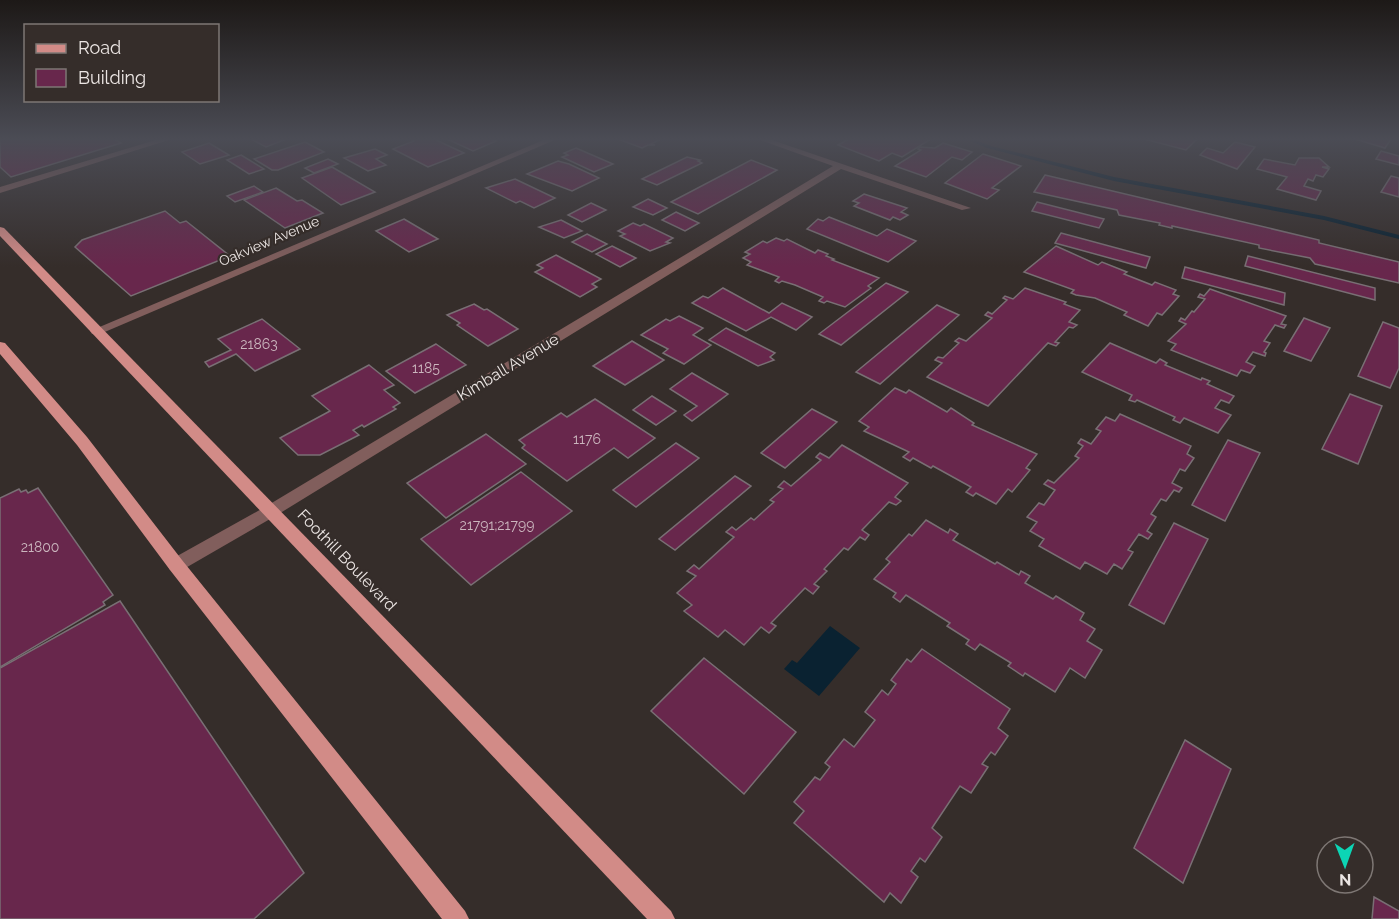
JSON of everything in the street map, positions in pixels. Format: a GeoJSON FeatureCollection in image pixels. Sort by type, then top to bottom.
{"type":"FeatureCollection","features":[{"type":"Feature","properties":{"kind":"main road","name":"Foothill Boulevard"},"geometry":{"type":"LineString","coordinates":[[0,230],[663,919]]}},
{"type":"Feature","properties":{"kind":"main road"},"geometry":{"type":"LineString","coordinates":[[0,346],[53,411],[82,441],[176,565],[457,919]]}},
{"type":"Feature","properties":{"kind":"street"},"geometry":{"type":"LineString","coordinates":[[0,190],[27,182]]}},
{"type":"Feature","properties":{"kind":"street","name":"Oakview Avenue"},"geometry":{"type":"LineString","coordinates":[[96,331],[451,182]]}},
{"type":"Feature","properties":{"kind":"street","name":"Kimball Avenue"},"geometry":{"type":"LineString","coordinates":[[176,565],[271,511],[813,182]]}},
{"type":"Feature","properties":{"kind":"street"},"geometry":{"type":"LineString","coordinates":[[884,182],[966,208]]}},
{"type":"Feature","properties":{"kind":"water"},"geometry":{"type":"Polygon","coordinates":[[[830,626],[860,648],[819,696],[784,669],[792,660],[797,663],[830,626]]]}},
{"type":"Feature","properties":{"kind":"building"},"geometry":{"type":"Polygon","coordinates":[[[308,182],[358,182],[375,192],[341,205],[308,182]]]}},
{"type":"Feature","properties":{"kind":"building"},"geometry":{"type":"Polygon","coordinates":[[[506,182],[521,182],[555,198],[534,208],[520,201],[516,203],[486,188],[506,182]]]}},
{"type":"Feature","properties":{"kind":"building"},"geometry":{"type":"Polygon","coordinates":[[[548,182],[591,182],[572,191],[548,182]]]}},
{"type":"Feature","properties":{"kind":"building"},"geometry":{"type":"Polygon","coordinates":[[[709,182],[756,182],[698,214],[671,202],[709,182]]]}},
{"type":"Feature","properties":{"kind":"building"},"geometry":{"type":"Polygon","coordinates":[[[1000,182],[992,188],[999,190],[987,199],[945,183],[1000,182]]]}},
{"type":"Feature","properties":{"kind":"building"},"geometry":{"type":"Polygon","coordinates":[[[1041,182],[1074,182],[1319,240],[1319,243],[1399,262],[1399,283],[1315,264],[1310,258],[1259,248],[1259,245],[1159,225],[1160,223],[1119,215],[1117,210],[1034,192],[1041,182]]]}},
{"type":"Feature","properties":{"kind":"building"},"geometry":{"type":"Polygon","coordinates":[[[1283,182],[1306,182],[1304,186],[1321,191],[1316,200],[1277,189],[1283,182]]]}},
{"type":"Feature","properties":{"kind":"building"},"geometry":{"type":"Polygon","coordinates":[[[1387,182],[1399,182],[1399,197],[1381,192],[1387,182]]]}},
{"type":"Feature","properties":{"kind":"building"},"geometry":{"type":"Polygon","coordinates":[[[254,186],[263,192],[235,202],[227,196],[254,186]]]}},
{"type":"Feature","properties":{"kind":"building"},"geometry":{"type":"Polygon","coordinates":[[[276,188],[323,213],[285,228],[244,200],[276,188]]]}},
{"type":"Feature","properties":{"kind":"building"},"geometry":{"type":"Polygon","coordinates":[[[864,194],[907,208],[901,212],[908,215],[900,220],[893,217],[890,220],[854,206],[859,203],[853,201],[864,194]]]}},
{"type":"Feature","properties":{"kind":"building"},"geometry":{"type":"Polygon","coordinates":[[[648,199],[667,208],[653,215],[633,207],[648,199]]]}},
{"type":"Feature","properties":{"kind":"building"},"geometry":{"type":"Polygon","coordinates":[[[1037,202],[1104,219],[1099,228],[1032,211],[1037,202]]]}},
{"type":"Feature","properties":{"kind":"building"},"geometry":{"type":"Polygon","coordinates":[[[591,203],[606,210],[582,222],[568,215],[591,203]]]}},
{"type":"Feature","properties":{"kind":"building"},"geometry":{"type":"Polygon","coordinates":[[[165,211],[180,223],[186,221],[230,256],[131,296],[75,247],[82,240],[165,211]]]}},
{"type":"Feature","properties":{"kind":"building"},"geometry":{"type":"Polygon","coordinates":[[[676,212],[699,223],[685,231],[662,220],[676,212]]]}},
{"type":"Feature","properties":{"kind":"building"},"geometry":{"type":"Polygon","coordinates":[[[829,217],[877,236],[887,229],[916,241],[888,262],[807,229],[818,219],[823,221],[829,217]]]}},
{"type":"Feature","properties":{"kind":"building"},"geometry":{"type":"Polygon","coordinates":[[[404,219],[438,239],[409,252],[376,231],[404,219]]]}},
{"type":"Feature","properties":{"kind":"building"},"geometry":{"type":"Polygon","coordinates":[[[561,220],[582,231],[564,238],[539,227],[561,220]]]}},
{"type":"Feature","properties":{"kind":"building"},"geometry":{"type":"Polygon","coordinates":[[[633,223],[640,226],[644,224],[673,238],[666,242],[670,243],[650,251],[620,236],[625,234],[618,231],[633,223]]]}},
{"type":"Feature","properties":{"kind":"building"},"geometry":{"type":"Polygon","coordinates":[[[1061,233],[1150,257],[1146,268],[1055,243],[1061,233]]]}},
{"type":"Feature","properties":{"kind":"building"},"geometry":{"type":"Polygon","coordinates":[[[587,234],[607,244],[592,252],[572,242],[587,234]]]}},
{"type":"Feature","properties":{"kind":"building"},"geometry":{"type":"Polygon","coordinates":[[[776,238],[784,241],[787,239],[815,253],[818,250],[828,254],[826,256],[834,259],[832,260],[879,278],[868,286],[871,288],[845,307],[827,301],[824,303],[819,301],[823,297],[795,285],[782,281],[779,283],[775,281],[779,277],[747,265],[751,262],[743,258],[750,254],[745,252],[763,241],[767,243],[776,238]]]}},
{"type":"Feature","properties":{"kind":"building"},"geometry":{"type":"Polygon","coordinates":[[[612,246],[636,258],[620,267],[596,254],[612,246]]]}},
{"type":"Feature","properties":{"kind":"building"},"geometry":{"type":"Polygon","coordinates":[[[1056,246],[1098,265],[1102,262],[1127,272],[1124,274],[1152,285],[1155,282],[1176,290],[1173,294],[1179,296],[1162,315],[1157,313],[1148,326],[1124,315],[1127,312],[1095,298],[1076,295],[1071,293],[1074,290],[1024,272],[1056,246]]]}},
{"type":"Feature","properties":{"kind":"building"},"geometry":{"type":"Polygon","coordinates":[[[556,255],[601,279],[592,284],[597,287],[580,297],[535,272],[543,268],[537,265],[556,255]]]}},
{"type":"Feature","properties":{"kind":"building"},"geometry":{"type":"Polygon","coordinates":[[[1248,256],[1375,288],[1375,300],[1245,266],[1248,256]]]}},
{"type":"Feature","properties":{"kind":"building"},"geometry":{"type":"Polygon","coordinates":[[[1185,267],[1285,293],[1284,305],[1182,278],[1185,267]]]}},
{"type":"Feature","properties":{"kind":"building"},"geometry":{"type":"Polygon","coordinates":[[[886,283],[908,292],[841,345],[819,334],[886,283]]]}},
{"type":"Feature","properties":{"kind":"building"},"geometry":{"type":"Polygon","coordinates":[[[723,288],[769,313],[782,303],[812,317],[796,330],[771,317],[746,331],[692,303],[703,296],[708,298],[723,288]]]}},
{"type":"Feature","properties":{"kind":"building"},"geometry":{"type":"Polygon","coordinates":[[[1025,288],[1066,302],[1064,304],[1080,310],[1069,322],[1077,325],[1073,328],[1069,327],[1055,342],[1059,343],[1056,346],[1048,343],[988,406],[927,377],[942,363],[935,360],[938,357],[943,358],[959,343],[955,341],[959,338],[966,341],[992,318],[985,315],[988,312],[992,314],[1007,300],[1003,298],[1005,296],[1013,299],[1025,288]]]}},
{"type":"Feature","properties":{"kind":"building"},"geometry":{"type":"Polygon","coordinates":[[[1210,289],[1286,316],[1281,324],[1286,325],[1284,328],[1275,325],[1264,341],[1270,343],[1264,352],[1265,356],[1253,352],[1246,362],[1255,366],[1250,373],[1241,370],[1237,376],[1171,350],[1176,344],[1168,341],[1186,324],[1179,321],[1181,318],[1185,320],[1192,311],[1194,312],[1205,299],[1198,297],[1200,294],[1204,296],[1210,289]]]}},
{"type":"Feature","properties":{"kind":"building"},"geometry":{"type":"Polygon","coordinates":[[[474,304],[484,310],[487,309],[518,329],[488,346],[457,325],[460,323],[447,315],[474,304]]]}},
{"type":"Feature","properties":{"kind":"building"},"geometry":{"type":"Polygon","coordinates":[[[937,305],[959,315],[880,384],[856,372],[937,305]]]}},
{"type":"Feature","properties":{"kind":"building"},"geometry":{"type":"Polygon","coordinates":[[[679,316],[703,328],[693,335],[711,345],[684,364],[663,353],[668,349],[641,335],[666,319],[670,321],[679,316]]]}},
{"type":"Feature","properties":{"kind":"building"},"geometry":{"type":"Polygon","coordinates":[[[1304,318],[1330,328],[1311,361],[1284,351],[1304,318]]]}},
{"type":"Feature","properties":{"kind":"building"},"geometry":{"type":"Polygon","coordinates":[[[262,319],[300,349],[255,371],[236,354],[209,367],[205,362],[231,350],[218,339],[262,319]]]}},
{"type":"Feature","properties":{"kind":"building"},"geometry":{"type":"Polygon","coordinates":[[[1383,322],[1399,328],[1399,368],[1390,388],[1358,376],[1383,322]]]}},
{"type":"Feature","properties":{"kind":"building"},"geometry":{"type":"Polygon","coordinates":[[[726,328],[775,353],[770,357],[774,360],[758,366],[709,340],[726,328]]]}},
{"type":"Feature","properties":{"kind":"building"},"geometry":{"type":"Polygon","coordinates":[[[632,341],[664,360],[625,385],[593,366],[632,341]]]}},
{"type":"Feature","properties":{"kind":"building"},"geometry":{"type":"Polygon","coordinates":[[[1110,343],[1156,363],[1160,359],[1167,363],[1165,365],[1201,380],[1202,378],[1210,381],[1207,384],[1234,396],[1229,403],[1221,400],[1215,408],[1231,415],[1218,433],[1184,418],[1180,423],[1173,420],[1175,417],[1137,400],[1135,402],[1129,400],[1132,395],[1082,372],[1110,343]]]}},
{"type":"Feature","properties":{"kind":"building"},"geometry":{"type":"Polygon","coordinates":[[[436,344],[466,365],[415,393],[386,371],[436,344]]]}},
{"type":"Feature","properties":{"kind":"building"},"geometry":{"type":"Polygon","coordinates":[[[369,365],[394,385],[384,390],[400,403],[393,407],[396,409],[364,427],[362,425],[353,430],[359,435],[320,455],[298,455],[280,438],[330,411],[312,396],[369,365]]]}},
{"type":"Feature","properties":{"kind":"building"},"geometry":{"type":"Polygon","coordinates":[[[692,373],[728,394],[692,421],[684,415],[697,406],[670,389],[692,373]]]}},
{"type":"Feature","properties":{"kind":"building"},"geometry":{"type":"Polygon","coordinates":[[[895,388],[906,393],[909,390],[947,412],[951,408],[974,423],[972,425],[1037,454],[1026,468],[1030,470],[1012,492],[1008,489],[996,504],[976,493],[973,496],[966,492],[971,487],[933,466],[931,468],[913,458],[910,461],[903,457],[909,452],[864,431],[869,427],[859,421],[895,388]]]}},
{"type":"Feature","properties":{"kind":"building"},"geometry":{"type":"Polygon","coordinates":[[[1350,394],[1382,406],[1358,464],[1322,449],[1350,394]]]}},
{"type":"Feature","properties":{"kind":"building"},"geometry":{"type":"Polygon","coordinates":[[[652,396],[676,411],[656,425],[633,410],[652,396]]]}},
{"type":"Feature","properties":{"kind":"building"},"geometry":{"type":"Polygon","coordinates":[[[595,399],[655,438],[628,458],[614,448],[567,481],[522,448],[525,445],[519,440],[561,413],[567,417],[595,399]]]}},
{"type":"Feature","properties":{"kind":"building"},"geometry":{"type":"Polygon","coordinates":[[[812,409],[837,422],[785,468],[761,453],[812,409]]]}},
{"type":"Feature","properties":{"kind":"building"},"geometry":{"type":"Polygon","coordinates":[[[1120,414],[1191,446],[1187,454],[1194,458],[1185,471],[1180,469],[1172,483],[1182,488],[1179,492],[1174,490],[1166,501],[1161,499],[1151,514],[1156,517],[1147,531],[1152,534],[1148,539],[1139,534],[1128,550],[1133,552],[1122,569],[1114,564],[1107,574],[1085,562],[1080,569],[1039,546],[1044,539],[1030,531],[1037,522],[1027,517],[1039,503],[1044,505],[1055,490],[1044,484],[1048,480],[1054,483],[1079,458],[1075,456],[1083,446],[1078,443],[1081,439],[1091,444],[1101,431],[1096,429],[1106,417],[1115,421],[1120,414]]]}},
{"type":"Feature","properties":{"kind":"building"},"geometry":{"type":"Polygon","coordinates":[[[486,434],[526,464],[446,518],[407,483],[486,434]]]}},
{"type":"Feature","properties":{"kind":"building"},"geometry":{"type":"Polygon","coordinates":[[[1228,440],[1260,453],[1225,521],[1192,505],[1228,440]]]}},
{"type":"Feature","properties":{"kind":"building"},"geometry":{"type":"Polygon","coordinates":[[[676,443],[699,458],[636,507],[613,490],[676,443]]]}},
{"type":"Feature","properties":{"kind":"building"},"geometry":{"type":"Polygon","coordinates":[[[842,445],[908,483],[895,497],[901,501],[896,505],[889,502],[862,530],[869,535],[865,540],[860,537],[848,550],[844,548],[824,569],[827,571],[814,584],[819,587],[813,594],[805,588],[771,623],[776,626],[769,633],[761,627],[744,645],[725,630],[718,637],[684,611],[692,605],[677,593],[696,576],[687,571],[694,565],[699,569],[734,537],[726,532],[732,527],[736,530],[751,518],[754,520],[774,502],[770,500],[783,489],[778,487],[784,481],[791,486],[821,460],[816,457],[820,453],[829,458],[842,445]]]}},
{"type":"Feature","properties":{"kind":"building"},"geometry":{"type":"Polygon","coordinates":[[[521,472],[572,511],[471,585],[421,539],[521,472]]]}},
{"type":"Feature","properties":{"kind":"building"},"geometry":{"type":"Polygon","coordinates":[[[735,476],[751,486],[675,550],[659,539],[735,476]]]}},
{"type":"Feature","properties":{"kind":"building"},"geometry":{"type":"Polygon","coordinates":[[[38,488],[113,595],[103,602],[105,605],[0,667],[0,498],[19,489],[21,492],[26,490],[28,493],[38,488]]]}},
{"type":"Feature","properties":{"kind":"building"},"geometry":{"type":"Polygon","coordinates":[[[926,520],[948,533],[950,529],[958,534],[953,540],[995,564],[997,562],[1019,575],[1021,571],[1030,576],[1025,583],[1053,599],[1056,596],[1084,613],[1080,620],[1095,629],[1087,641],[1102,650],[1085,678],[1070,668],[1055,692],[1025,673],[1023,676],[1008,666],[1011,663],[980,644],[975,650],[966,644],[969,640],[947,626],[950,623],[906,595],[900,602],[893,597],[896,593],[874,579],[890,562],[886,559],[909,534],[912,536],[926,520]]]}},
{"type":"Feature","properties":{"kind":"building"},"geometry":{"type":"Polygon","coordinates":[[[1174,523],[1208,539],[1164,624],[1129,605],[1174,523]]]}},
{"type":"Feature","properties":{"kind":"building"},"geometry":{"type":"Polygon","coordinates":[[[120,601],[304,873],[254,919],[0,919],[0,668],[120,601]]]}},
{"type":"Feature","properties":{"kind":"building"},"geometry":{"type":"Polygon","coordinates":[[[922,649],[1010,709],[998,728],[1008,736],[995,755],[991,752],[982,764],[988,767],[971,793],[960,786],[932,828],[942,837],[925,862],[920,858],[911,871],[918,877],[901,903],[890,893],[884,902],[794,823],[804,811],[794,802],[815,777],[820,780],[830,767],[825,763],[844,739],[854,747],[875,720],[865,712],[882,690],[888,695],[896,684],[891,680],[907,659],[911,662],[922,649]]]}},
{"type":"Feature","properties":{"kind":"building"},"geometry":{"type":"Polygon","coordinates":[[[704,658],[796,732],[744,794],[651,711],[704,658]]]}},
{"type":"Feature","properties":{"kind":"building"},"geometry":{"type":"Polygon","coordinates":[[[1185,740],[1231,769],[1183,883],[1134,848],[1185,740]]]}},
{"type":"Feature","properties":{"kind":"building"},"geometry":{"type":"Polygon","coordinates":[[[1374,897],[1399,911],[1399,919],[1372,919],[1374,897]]]}},
{"type":"Feature","properties":{"kind":"waterway"},"geometry":{"type":"LineString","coordinates":[[1130,182],[1324,218],[1399,237]]}}]}
